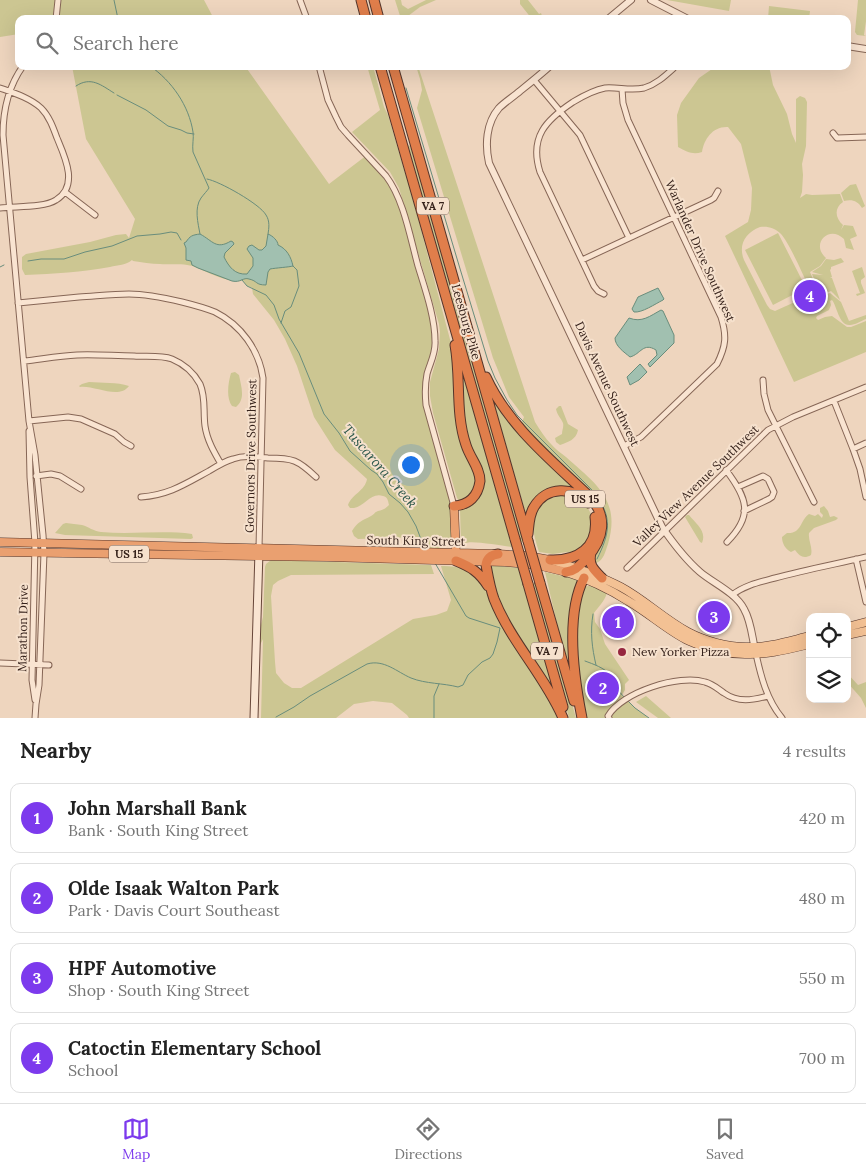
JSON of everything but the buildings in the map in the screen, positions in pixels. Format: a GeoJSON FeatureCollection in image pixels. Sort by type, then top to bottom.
{"type":"FeatureCollection","features":[{"type":"Feature","properties":{"kind":"highway"},"geometry":{"type":"LineString","coordinates":[[361,0],[365,15]]}},
{"type":"Feature","properties":{"kind":"highway"},"geometry":{"type":"LineString","coordinates":[[374,0],[378,15]]}},
{"type":"Feature","properties":{"kind":"highway","name":"Leesburg Pike"},"geometry":{"type":"LineString","coordinates":[[381,70],[565,718]]}},
{"type":"Feature","properties":{"kind":"highway","name":"Leesburg Pike"},"geometry":{"type":"LineString","coordinates":[[393,70],[528,541]]}},
{"type":"Feature","properties":{"kind":"highway"},"geometry":{"type":"LineString","coordinates":[[448,303],[456,350],[462,426],[466,445],[480,476],[478,489],[471,500],[464,505],[454,506],[456,557],[477,571],[491,590],[506,623],[546,684],[565,718]]}},
{"type":"Feature","properties":{"kind":"highway"},"geometry":{"type":"LineString","coordinates":[[472,346],[490,386],[508,415],[534,444],[595,502],[600,512],[602,529],[598,542],[577,568],[566,572]]}},
{"type":"Feature","properties":{"kind":"highway","name":"US 15"},"geometry":{"type":"LineString","coordinates":[[550,560],[563,560],[574,557],[582,552],[595,532],[596,518],[592,508],[584,498],[565,490],[550,493],[535,504],[530,515],[528,541],[580,718]]}},
{"type":"Feature","properties":{"kind":"highway"},"geometry":{"type":"LineString","coordinates":[[455,537],[464,550],[473,554]]}},
{"type":"Feature","properties":{"kind":"highway"},"geometry":{"type":"LineString","coordinates":[[437,555],[449,546],[455,537]]}},
{"type":"Feature","properties":{"kind":"highway","name":"South King Street"},"geometry":{"type":"LineString","coordinates":[[0,542],[428,560],[437,555]]}},
{"type":"Feature","properties":{"kind":"highway","name":"South King Street"},"geometry":{"type":"LineString","coordinates":[[0,552],[424,552],[486,561],[530,564],[566,572]]}},
{"type":"Feature","properties":{"kind":"highway"},"geometry":{"type":"LineString","coordinates":[[591,553],[590,566],[602,578]]}},
{"type":"Feature","properties":{"kind":"highway","name":"South King Street"},"geometry":{"type":"LineString","coordinates":[[456,557],[473,554],[498,554],[550,560]]}},
{"type":"Feature","properties":{"kind":"highway"},"geometry":{"type":"LineString","coordinates":[[491,590],[486,561],[490,556],[498,554]]}},
{"type":"Feature","properties":{"kind":"highway"},"geometry":{"type":"LineString","coordinates":[[580,718],[573,631],[576,600],[584,578]]}},
{"type":"Feature","properties":{"kind":"main road"},"geometry":{"type":"LineString","coordinates":[[254,718],[259,552]]}},
{"type":"Feature","properties":{"kind":"main road","name":"South King Street"},"geometry":{"type":"LineString","coordinates":[[550,560],[602,578],[632,594],[699,637],[755,651],[806,645]]}},
{"type":"Feature","properties":{"kind":"main road","name":"South King Street"},"geometry":{"type":"LineString","coordinates":[[566,572],[584,578],[621,597],[647,612],[689,641],[709,648],[744,654],[767,646],[806,637]]}},
{"type":"Feature","properties":{"kind":"main road"},"geometry":{"type":"LineString","coordinates":[[851,626],[866,622]]}},
{"type":"Feature","properties":{"kind":"main road"},"geometry":{"type":"LineString","coordinates":[[851,634],[866,630]]}},
{"type":"Feature","properties":{"kind":"street"},"geometry":{"type":"LineString","coordinates":[[56,15],[58,0]]}},
{"type":"Feature","properties":{"kind":"street"},"geometry":{"type":"LineString","coordinates":[[300,0],[306,15]]}},
{"type":"Feature","properties":{"kind":"street"},"geometry":{"type":"LineString","coordinates":[[613,15],[631,0]]}},
{"type":"Feature","properties":{"kind":"street"},"geometry":{"type":"LineString","coordinates":[[651,0],[680,15]]}},
{"type":"Feature","properties":{"kind":"street"},"geometry":{"type":"LineString","coordinates":[[851,47],[866,49]]}},
{"type":"Feature","properties":{"kind":"street"},"geometry":{"type":"LineString","coordinates":[[21,70],[9,91],[3,123],[2,148],[29,421],[37,476],[39,543]]}},
{"type":"Feature","properties":{"kind":"street"},"geometry":{"type":"LineString","coordinates":[[320,70],[328,100],[342,127],[348,136],[386,176],[400,202],[434,328],[436,342],[427,374],[426,405],[454,506]]}},
{"type":"Feature","properties":{"kind":"street","name":"Davis Avenue Southwest"},"geometry":{"type":"LineString","coordinates":[[545,70],[496,112],[490,126],[486,149],[490,163],[665,530],[683,555],[694,566],[741,603],[748,619],[755,651]]}},
{"type":"Feature","properties":{"kind":"street"},"geometry":{"type":"LineString","coordinates":[[604,294],[594,286],[540,172],[536,151],[539,135],[549,121],[560,111],[581,97],[605,88],[644,88],[653,85],[671,70]]}},
{"type":"Feature","properties":{"kind":"street"},"geometry":{"type":"LineString","coordinates":[[534,80],[583,141],[628,238]]}},
{"type":"Feature","properties":{"kind":"street"},"geometry":{"type":"LineString","coordinates":[[0,88],[31,101],[41,108],[48,117],[68,166],[69,178],[64,192],[57,200],[47,204],[0,208]]}},
{"type":"Feature","properties":{"kind":"street","name":"Warlander Drive Southwest"},"geometry":{"type":"LineString","coordinates":[[622,89],[623,103],[628,120],[721,317],[725,330],[724,346],[716,364],[641,437],[624,446]]}},
{"type":"Feature","properties":{"kind":"street"},"geometry":{"type":"LineString","coordinates":[[833,133],[837,138],[866,137]]}},
{"type":"Feature","properties":{"kind":"street"},"geometry":{"type":"LineString","coordinates":[[64,192],[95,215]]}},
{"type":"Feature","properties":{"kind":"street"},"geometry":{"type":"LineString","coordinates":[[582,260],[714,198],[718,192]]}},
{"type":"Feature","properties":{"kind":"street","name":"Governors Drive Southwest"},"geometry":{"type":"LineString","coordinates":[[18,303],[136,294],[192,304],[210,310],[233,324],[254,349],[261,368],[263,390],[259,552]]}},
{"type":"Feature","properties":{"kind":"street"},"geometry":{"type":"LineString","coordinates":[[24,361],[95,355],[164,358],[179,362],[195,377],[202,391],[206,433],[221,464]]}},
{"type":"Feature","properties":{"kind":"street"},"geometry":{"type":"LineString","coordinates":[[763,380],[768,410],[814,502]]}},
{"type":"Feature","properties":{"kind":"street","name":"Valley View Avenue Southwest"},"geometry":{"type":"LineString","coordinates":[[627,568],[763,434],[793,417],[866,387]]}},
{"type":"Feature","properties":{"kind":"street"},"geometry":{"type":"LineString","coordinates":[[834,401],[860,469],[866,496]]}},
{"type":"Feature","properties":{"kind":"street"},"geometry":{"type":"LineString","coordinates":[[29,421],[68,417],[81,419],[114,434],[131,446]]}},
{"type":"Feature","properties":{"kind":"street"},"geometry":{"type":"LineString","coordinates":[[29,421],[30,477],[39,543]]}},
{"type":"Feature","properties":{"kind":"street"},"geometry":{"type":"LineString","coordinates":[[853,449],[866,444]]}},
{"type":"Feature","properties":{"kind":"street"},"geometry":{"type":"LineString","coordinates":[[141,497],[165,494],[221,464],[241,457],[292,459],[300,463],[316,477]]}},
{"type":"Feature","properties":{"kind":"street"},"geometry":{"type":"LineString","coordinates":[[726,470],[738,487],[744,511],[740,528],[727,542]]}},
{"type":"Feature","properties":{"kind":"street"},"geometry":{"type":"LineString","coordinates":[[30,477],[51,474],[60,476],[81,490]]}},
{"type":"Feature","properties":{"kind":"street"},"geometry":{"type":"LineString","coordinates":[[738,487],[763,476],[768,479],[774,492],[769,499],[744,511]]}},
{"type":"Feature","properties":{"kind":"street","name":"Marathon Drive"},"geometry":{"type":"LineString","coordinates":[[36,704],[32,680],[32,664],[35,553],[39,543]]}},
{"type":"Feature","properties":{"kind":"street","name":"Marathon Drive"},"geometry":{"type":"LineString","coordinates":[[35,718],[39,685],[44,553],[39,543]]}},
{"type":"Feature","properties":{"kind":"street"},"geometry":{"type":"LineString","coordinates":[[732,595],[748,585],[866,556]]}},
{"type":"Feature","properties":{"kind":"street"},"geometry":{"type":"LineString","coordinates":[[856,559],[866,602]]}},
{"type":"Feature","properties":{"kind":"street"},"geometry":{"type":"LineString","coordinates":[[755,651],[768,696],[782,718]]}},
{"type":"Feature","properties":{"kind":"street"},"geometry":{"type":"LineString","coordinates":[[0,664],[49,665]]}},
{"type":"Feature","properties":{"kind":"street"},"geometry":{"type":"LineString","coordinates":[[609,718],[608,716],[611,711],[629,698],[666,682],[702,681],[713,684],[726,695],[738,700],[756,700],[768,696]]}},
{"type":"Feature","properties":{"kind":"shaded area"},"geometry":{"type":"Polygon","coordinates":[[[0,0],[204,0],[212,15],[15,15],[15,35],[0,37],[0,0]]]}},
{"type":"Feature","properties":{"kind":"shaded area"},"geometry":{"type":"Polygon","coordinates":[[[395,0],[401,0],[402,5],[408,9],[426,0],[436,0],[420,7],[409,15],[400,15],[395,0]]]}},
{"type":"Feature","properties":{"kind":"shaded area"},"geometry":{"type":"Polygon","coordinates":[[[520,0],[528,0],[542,15],[529,15],[520,4],[520,0]]]}},
{"type":"Feature","properties":{"kind":"shaded area"},"geometry":{"type":"Polygon","coordinates":[[[667,0],[731,0],[729,11],[667,0]]]}},
{"type":"Feature","properties":{"kind":"shaded area"},"geometry":{"type":"Polygon","coordinates":[[[858,0],[866,0],[864,35],[866,36],[857,35],[855,32],[858,0]]]}},
{"type":"Feature","properties":{"kind":"shaded area"},"geometry":{"type":"Polygon","coordinates":[[[769,6],[810,11],[810,15],[768,15],[769,6]]]}},
{"type":"Feature","properties":{"kind":"shaded area"},"geometry":{"type":"Polygon","coordinates":[[[73,70],[248,70],[329,184],[367,155],[396,193],[434,328],[435,351],[425,395],[454,506],[451,539],[447,545],[441,548],[426,548],[420,537],[358,539],[354,536],[352,531],[356,525],[376,512],[383,510],[389,505],[388,499],[379,495],[358,507],[350,508],[348,505],[352,498],[364,487],[367,479],[335,450],[314,417],[297,366],[285,339],[274,320],[253,294],[252,288],[247,286],[242,280],[232,281],[187,265],[153,264],[132,260],[122,265],[89,270],[25,275],[22,269],[22,257],[26,254],[116,235],[126,234],[129,238],[135,219],[86,139],[73,70]]]}},
{"type":"Feature","properties":{"kind":"shaded area"},"geometry":{"type":"Polygon","coordinates":[[[368,70],[374,70],[409,184],[452,347],[455,372],[476,476],[471,492],[467,498],[460,502],[457,498],[430,396],[430,382],[439,349],[439,324],[399,188],[390,172],[352,132],[380,110],[368,70]]]}},
{"type":"Feature","properties":{"kind":"shaded area"},"geometry":{"type":"Polygon","coordinates":[[[417,70],[419,70],[535,422],[553,446],[596,485],[608,504],[611,516],[611,529],[605,553],[599,562],[596,563],[594,560],[606,529],[605,517],[601,506],[595,495],[525,429],[522,422],[524,417],[509,397],[493,358],[417,108],[422,90],[417,70]]]}},
{"type":"Feature","properties":{"kind":"shaded area"},"geometry":{"type":"Polygon","coordinates":[[[711,70],[770,70],[773,85],[787,114],[796,143],[796,99],[800,96],[805,98],[807,102],[806,146],[802,164],[802,192],[800,198],[806,194],[840,194],[843,202],[838,207],[837,213],[838,219],[843,225],[841,230],[844,225],[853,226],[857,236],[850,239],[854,250],[846,248],[844,239],[838,235],[827,235],[823,238],[820,247],[826,258],[820,266],[810,272],[820,296],[804,303],[809,313],[805,303],[821,297],[825,306],[821,296],[830,293],[841,302],[849,321],[866,315],[866,319],[850,325],[846,324],[841,319],[832,300],[830,301],[829,310],[816,318],[818,320],[832,316],[847,327],[866,321],[866,352],[794,382],[725,236],[748,222],[751,210],[752,188],[741,144],[728,127],[723,127],[710,134],[702,152],[690,152],[678,147],[677,115],[681,103],[699,78],[711,70]],[[760,227],[747,236],[742,245],[742,255],[767,305],[775,311],[806,297],[809,291],[800,267],[784,238],[779,232],[769,227],[760,227]]]}},
{"type":"Feature","properties":{"kind":"shaded area"},"geometry":{"type":"Polygon","coordinates":[[[408,145],[419,169],[525,542],[520,542],[410,159],[408,145]]]}},
{"type":"Feature","properties":{"kind":"shaded area"},"geometry":{"type":"Polygon","coordinates":[[[856,184],[865,206],[862,208],[854,201],[844,201],[841,193],[850,185],[856,184]]]}},
{"type":"Feature","properties":{"kind":"shaded area"},"geometry":{"type":"Polygon","coordinates":[[[778,233],[806,288],[773,305],[745,250],[778,233]]]}},
{"type":"Feature","properties":{"kind":"shaded area"},"geometry":{"type":"Polygon","coordinates":[[[200,234],[218,245],[233,242],[234,244],[225,253],[224,257],[230,267],[236,272],[247,274],[253,266],[253,258],[247,249],[252,245],[262,250],[266,246],[268,234],[290,256],[293,266],[270,269],[266,285],[247,279],[232,281],[198,268],[192,265],[191,261],[186,260],[184,243],[192,236],[200,234]]]}},
{"type":"Feature","properties":{"kind":"shaded area"},"geometry":{"type":"Polygon","coordinates":[[[841,258],[844,262],[831,267],[830,270],[832,277],[830,277],[840,300],[831,291],[821,295],[812,274],[823,275],[812,272],[821,266],[826,259],[834,260],[841,258]]]}},
{"type":"Feature","properties":{"kind":"shaded area"},"geometry":{"type":"Polygon","coordinates":[[[862,267],[865,277],[861,280],[861,283],[865,293],[857,296],[856,294],[860,293],[852,271],[862,267]]]}},
{"type":"Feature","properties":{"kind":"shaded area"},"geometry":{"type":"Polygon","coordinates":[[[658,288],[663,300],[645,310],[634,312],[632,309],[638,297],[658,288]]]}},
{"type":"Feature","properties":{"kind":"shaded area"},"geometry":{"type":"Polygon","coordinates":[[[661,310],[674,335],[674,343],[650,367],[648,364],[657,355],[656,350],[648,347],[630,357],[618,346],[615,338],[629,318],[642,319],[661,310]]]}},
{"type":"Feature","properties":{"kind":"shaded area"},"geometry":{"type":"Polygon","coordinates":[[[640,364],[647,372],[630,385],[627,377],[640,364]]]}},
{"type":"Feature","properties":{"kind":"shaded area"},"geometry":{"type":"Polygon","coordinates":[[[461,367],[512,547],[474,542],[462,545],[461,543],[460,510],[480,491],[463,427],[461,367]]]}},
{"type":"Feature","properties":{"kind":"shaded area"},"geometry":{"type":"Polygon","coordinates":[[[235,372],[239,375],[242,392],[241,400],[236,407],[230,403],[228,390],[231,373],[235,372]]]}},
{"type":"Feature","properties":{"kind":"shaded area"},"geometry":{"type":"Polygon","coordinates":[[[89,382],[129,386],[125,390],[113,392],[79,386],[89,382]]]}},
{"type":"Feature","properties":{"kind":"shaded area"},"geometry":{"type":"Polygon","coordinates":[[[489,386],[579,490],[551,491],[527,518],[489,386]]]}},
{"type":"Feature","properties":{"kind":"shaded area"},"geometry":{"type":"Polygon","coordinates":[[[561,406],[568,424],[578,430],[574,438],[560,445],[556,442],[555,438],[562,434],[563,427],[556,409],[561,406]]]}},
{"type":"Feature","properties":{"kind":"shaded area"},"geometry":{"type":"Polygon","coordinates":[[[569,494],[584,502],[593,518],[591,538],[574,554],[567,552],[553,554],[539,552],[533,526],[534,513],[550,497],[569,494]]]}},
{"type":"Feature","properties":{"kind":"shaded area"},"geometry":{"type":"Polygon","coordinates":[[[824,506],[830,517],[838,518],[814,528],[809,533],[811,555],[804,557],[800,556],[795,550],[789,551],[784,546],[782,537],[787,533],[796,531],[809,514],[815,516],[818,514],[822,518],[823,515],[820,512],[820,508],[824,506]]]}},
{"type":"Feature","properties":{"kind":"shaded area"},"geometry":{"type":"Polygon","coordinates":[[[687,515],[702,531],[702,543],[685,517],[687,515]]]}},
{"type":"Feature","properties":{"kind":"shaded area"},"geometry":{"type":"Polygon","coordinates":[[[66,523],[82,525],[101,532],[181,533],[192,534],[193,538],[65,535],[55,533],[66,523]]]}},
{"type":"Feature","properties":{"kind":"shaded area"},"geometry":{"type":"Polygon","coordinates":[[[271,560],[431,565],[434,574],[291,575],[273,585],[271,596],[276,673],[284,683],[292,688],[301,688],[413,619],[447,611],[451,600],[441,566],[453,567],[464,569],[477,576],[552,704],[558,718],[409,718],[392,703],[373,701],[354,704],[336,718],[261,718],[263,639],[260,645],[260,629],[263,617],[265,567],[271,560]]]}},
{"type":"Feature","properties":{"kind":"shaded area"},"geometry":{"type":"Polygon","coordinates":[[[493,565],[519,568],[557,701],[508,621],[495,592],[490,568],[493,565]]]}},
{"type":"Feature","properties":{"kind":"shaded area"},"geometry":{"type":"Polygon","coordinates":[[[545,572],[578,581],[570,665],[561,641],[545,572]]]}},
{"type":"Feature","properties":{"kind":"shaded area"},"geometry":{"type":"Polygon","coordinates":[[[532,583],[537,583],[540,588],[576,718],[569,718],[532,583]]]}},
{"type":"Feature","properties":{"kind":"shaded area"},"geometry":{"type":"Polygon","coordinates":[[[593,586],[607,593],[594,613],[595,622],[600,629],[605,644],[629,680],[625,684],[625,690],[622,695],[649,718],[586,718],[577,670],[575,634],[576,618],[582,591],[584,587],[593,586]]]}},
{"type":"Feature","properties":{"kind":"shaded area"},"geometry":{"type":"Polygon","coordinates":[[[851,677],[858,685],[866,682],[866,708],[861,698],[851,687],[851,677]]]}},
{"type":"Feature","properties":{"kind":"shaded area"},"geometry":{"type":"Polygon","coordinates":[[[646,696],[671,718],[658,718],[636,702],[646,696]]]}},
{"type":"Feature","properties":{"kind":"waterway"},"geometry":{"type":"LineString","coordinates":[[114,0],[117,15]]}},
{"type":"Feature","properties":{"kind":"waterway"},"geometry":{"type":"LineString","coordinates":[[155,70],[172,87],[188,113],[193,134],[193,152],[209,188],[201,198],[198,206],[197,216],[200,234]]}},
{"type":"Feature","properties":{"kind":"waterway"},"geometry":{"type":"LineString","coordinates":[[76,86],[81,83],[91,82],[114,93]]}},
{"type":"Feature","properties":{"kind":"waterway"},"geometry":{"type":"LineString","coordinates":[[406,88],[488,361],[495,378],[517,415],[594,492],[600,501],[607,517],[607,533],[597,559]]}},
{"type":"Feature","properties":{"kind":"waterway"},"geometry":{"type":"LineString","coordinates":[[117,95],[146,110],[168,126],[194,134]]}},
{"type":"Feature","properties":{"kind":"waterway"},"geometry":{"type":"LineString","coordinates":[[207,179],[239,194],[262,210],[268,220],[268,234]]}},
{"type":"Feature","properties":{"kind":"waterway","name":"Tuscarora Creek"},"geometry":{"type":"LineString","coordinates":[[28,261],[64,259],[112,246],[137,236],[171,232],[177,233],[181,240]]}},
{"type":"Feature","properties":{"kind":"waterway","name":"Tuscarora Creek"},"geometry":{"type":"LineString","coordinates":[[0,267],[4,265]]}},
{"type":"Feature","properties":{"kind":"waterway"},"geometry":{"type":"LineString","coordinates":[[281,323],[285,311],[291,307],[299,286],[297,270],[293,266]]}},
{"type":"Feature","properties":{"kind":"waterway","name":"Tuscarora Creek"},"geometry":{"type":"LineString","coordinates":[[242,280],[247,286],[266,295],[274,305],[279,319],[299,353],[324,414],[350,451],[377,474],[389,494],[408,512],[426,549]]}},
{"type":"Feature","properties":{"kind":"waterway"},"geometry":{"type":"LineString","coordinates":[[276,717],[367,664],[379,663],[417,680],[458,687],[463,685],[468,675],[493,654],[500,628],[466,616],[435,563]]}},
{"type":"Feature","properties":{"kind":"waterway"},"geometry":{"type":"LineString","coordinates":[[593,614],[592,640],[596,665]]}},
{"type":"Feature","properties":{"kind":"waterway","name":"Tuscarora Creek"},"geometry":{"type":"LineString","coordinates":[[585,661],[605,670],[625,698]]}},
{"type":"Feature","properties":{"kind":"waterway"},"geometry":{"type":"LineString","coordinates":[[434,718],[434,696],[439,684]]}},
{"type":"Feature","properties":{"kind":"waterway","name":"Tuscarora Creek"},"geometry":{"type":"LineString","coordinates":[[628,701],[649,718]]}},
{"type":"Feature","properties":{"kind":"place","name":"Catoctin Elementary School"},"geometry":{"type":"Point","coordinates":[810,296]}},
{"type":"Feature","properties":{"kind":"place","name":"HPF Automotive"},"geometry":{"type":"Point","coordinates":[714,617]}},
{"type":"Feature","properties":{"kind":"place","name":"John Marshall Bank"},"geometry":{"type":"Point","coordinates":[618,622]}},
{"type":"Feature","properties":{"kind":"place","name":"New Yorker Pizza"},"geometry":{"type":"Point","coordinates":[622,652]}},
{"type":"Feature","properties":{"kind":"place","name":"Olde Isaak Walton Park"},"geometry":{"type":"Point","coordinates":[603,688]}}]}
